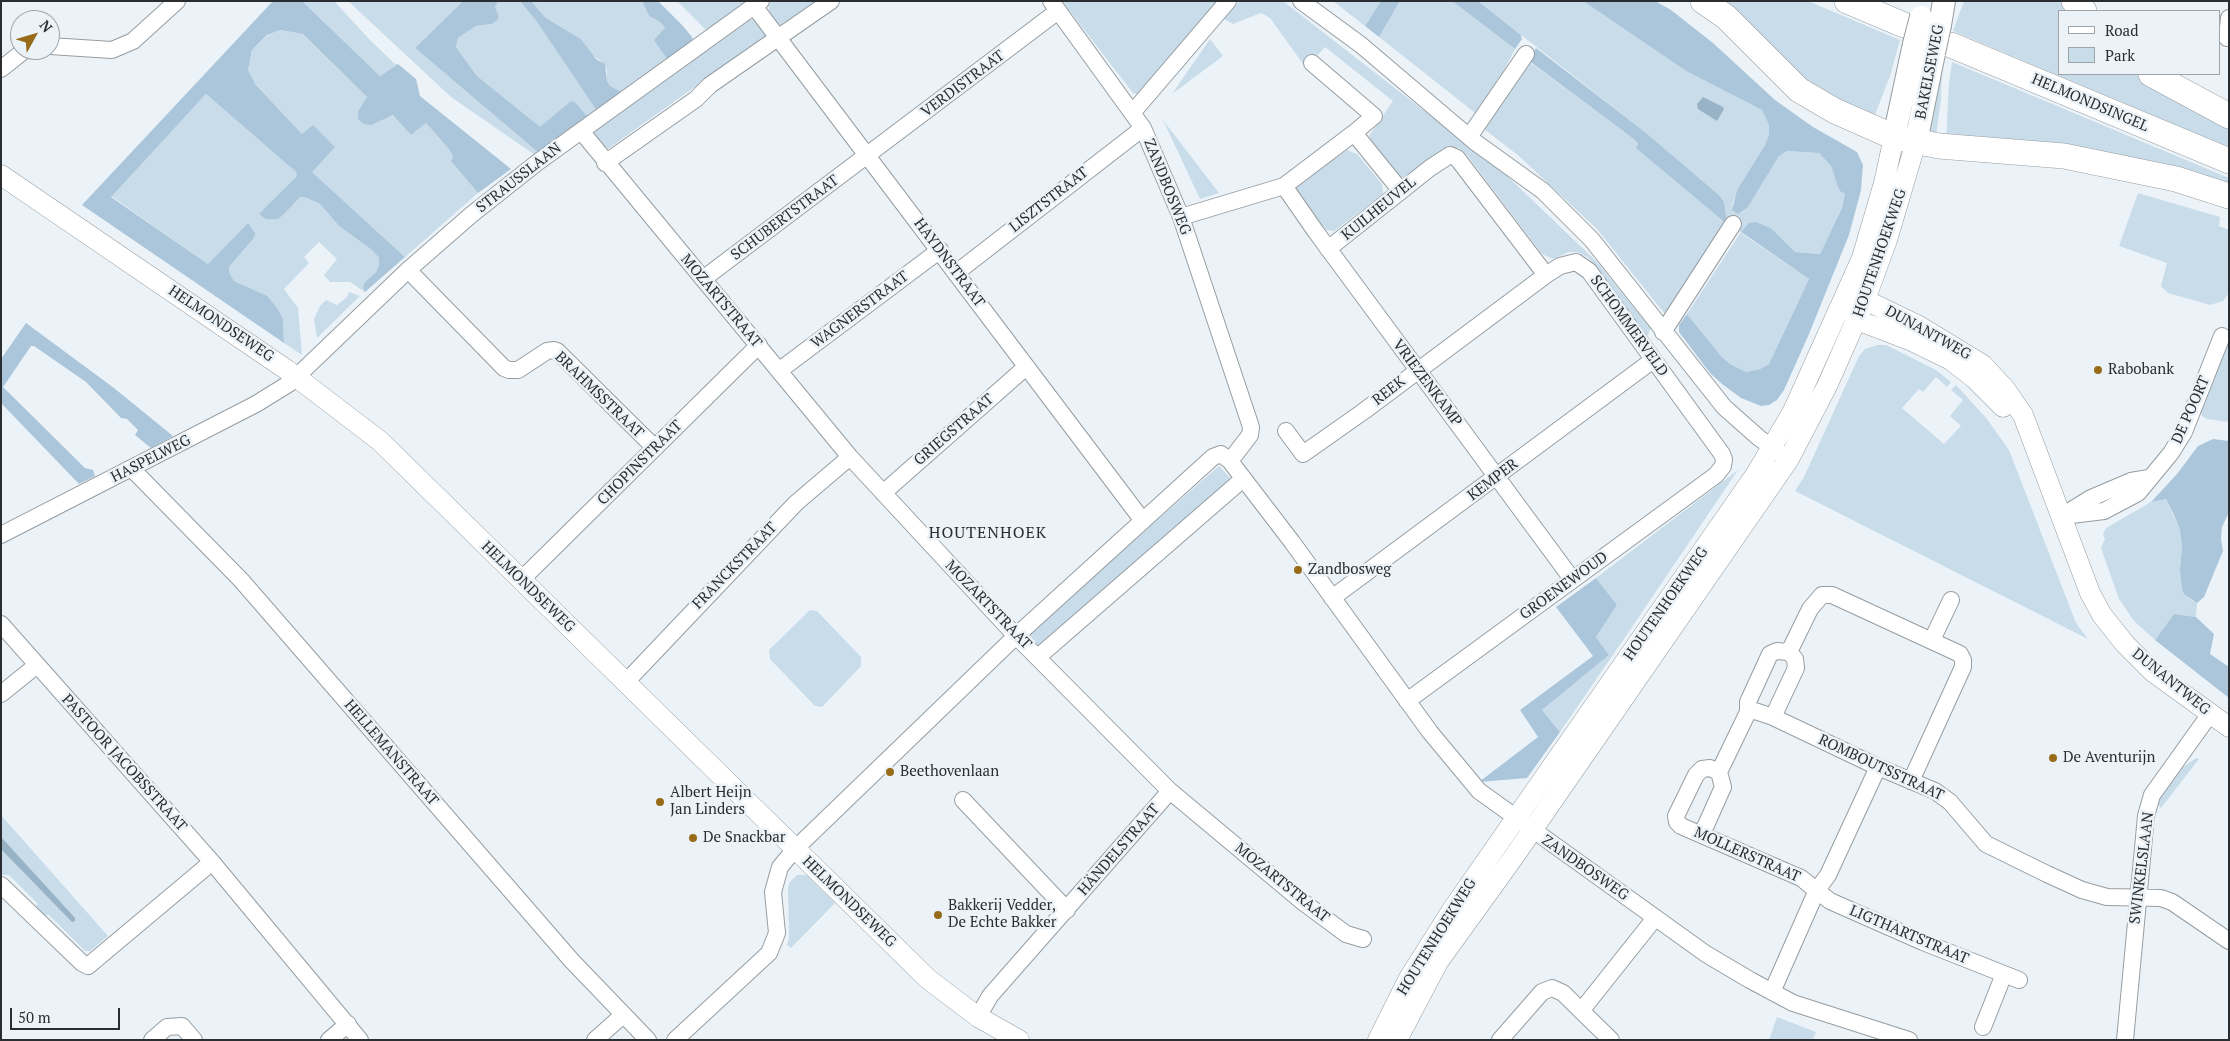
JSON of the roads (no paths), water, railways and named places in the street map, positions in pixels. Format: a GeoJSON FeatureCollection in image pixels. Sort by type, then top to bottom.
{"type":"FeatureCollection","features":[{"type":"Feature","properties":{"kind":"main road"},"geometry":{"type":"LineString","coordinates":[[1703,1],[1726,18],[1799,90],[1834,111],[1905,140],[1939,146],[2064,156],[2176,179],[2229,196]]}},
{"type":"Feature","properties":{"kind":"main road","name":"HELMONDSINGEL"},"geometry":{"type":"LineString","coordinates":[[1847,1],[1927,30],[2229,161]]}},
{"type":"Feature","properties":{"kind":"main road","name":"BAKELSEWEG"},"geometry":{"type":"LineString","coordinates":[[1905,140],[1927,30],[1944,1]]}},
{"type":"Feature","properties":{"kind":"main road"},"geometry":{"type":"LineString","coordinates":[[2074,1],[2083,10]]}},
{"type":"Feature","properties":{"kind":"main road"},"geometry":{"type":"LineString","coordinates":[[2154,75],[2229,116]]}},
{"type":"Feature","properties":{"kind":"street"},"geometry":{"type":"LineString","coordinates":[[60,47],[112,50],[133,41],[177,1]]}},
{"type":"Feature","properties":{"kind":"street"},"geometry":{"type":"LineString","coordinates":[[605,163],[696,99],[710,85],[831,1]]}},
{"type":"Feature","properties":{"kind":"street"},"geometry":{"type":"LineString","coordinates":[[1133,112],[1228,1]]}},
{"type":"Feature","properties":{"kind":"street","name":"SCHOMMERVELD"},"geometry":{"type":"LineString","coordinates":[[1301,1],[1361,45],[1469,137],[1543,191],[1592,240],[1663,332],[1724,406],[1789,459]]}},
{"type":"Feature","properties":{"kind":"street","name":"HAYDNSTRAAT"},"geometry":{"type":"LineString","coordinates":[[757,4],[778,38],[1143,521]]}},
{"type":"Feature","properties":{"kind":"street","name":"STRAUSSLAAN"},"geometry":{"type":"LineString","coordinates":[[296,376],[408,270],[471,215],[581,131],[757,4]]}},
{"type":"Feature","properties":{"kind":"street","name":"ZANDBOSWEG"},"geometry":{"type":"LineString","coordinates":[[1055,6],[1143,128],[1181,217],[1251,428],[1250,435],[1230,461],[1461,771],[1479,791],[1706,954],[1793,1003],[1909,1040]]}},
{"type":"Feature","properties":{"kind":"street","name":"VERDISTRAAT"},"geometry":{"type":"LineString","coordinates":[[867,156],[1055,6]]}},
{"type":"Feature","properties":{"kind":"street"},"geometry":{"type":"LineString","coordinates":[[2226,38],[2229,18]]}},
{"type":"Feature","properties":{"kind":"street"},"geometry":{"type":"LineString","coordinates":[[1469,137],[1526,54]]}},
{"type":"Feature","properties":{"kind":"street"},"geometry":{"type":"LineString","coordinates":[[1,69],[12,60]]}},
{"type":"Feature","properties":{"kind":"street"},"geometry":{"type":"LineString","coordinates":[[1181,217],[1284,186],[1374,116],[1312,63]]}},
{"type":"Feature","properties":{"kind":"street","name":"LISZTSTRAAT"},"geometry":{"type":"LineString","coordinates":[[956,273],[1143,128]]}},
{"type":"Feature","properties":{"kind":"street","name":"MOZARTSTRAAT"},"geometry":{"type":"LineString","coordinates":[[581,131],[605,163],[780,370],[850,457],[1016,636],[1170,791],[1303,902],[1346,934],[1363,940]]}},
{"type":"Feature","properties":{"kind":"street"},"geometry":{"type":"LineString","coordinates":[[1354,133],[1401,191]]}},
{"type":"Feature","properties":{"kind":"street","name":"HOUTENHOEKWEG"},"geometry":{"type":"LineString","coordinates":[[1397,1040],[1438,962],[1532,830],[1789,459],[1827,386],[1866,300],[1887,240],[1905,140]]}},
{"type":"Feature","properties":{"kind":"street","name":"HOUTENHOEKWEG"},"geometry":{"type":"LineString","coordinates":[[1378,1040],[1409,978],[1452,910],[1641,641],[1756,474],[1772,447],[1793,411],[1854,277],[1905,140]]}},
{"type":"Feature","properties":{"kind":"street","name":"KUILHEUVEL"},"geometry":{"type":"LineString","coordinates":[[1328,249],[1430,168],[1450,155],[1457,158],[1546,275]]}},
{"type":"Feature","properties":{"kind":"street","name":"SCHUBERTSTRAAT"},"geometry":{"type":"LineString","coordinates":[[703,279],[867,156]]}},
{"type":"Feature","properties":{"kind":"street","name":"HELMONDSEWEG"},"geometry":{"type":"LineString","coordinates":[[1,175],[296,376],[380,441],[928,979],[978,1017],[1019,1040]]}},
{"type":"Feature","properties":{"kind":"street","name":"VRIEZENKAMP"},"geometry":{"type":"LineString","coordinates":[[1284,186],[1328,249],[1572,579]]}},
{"type":"Feature","properties":{"kind":"street","name":"SCHOMMERVELD"},"geometry":{"type":"LineString","coordinates":[[1663,332],[1733,224]]}},
{"type":"Feature","properties":{"kind":"street","name":"WAGNERSTRAAT"},"geometry":{"type":"LineString","coordinates":[[780,370],[940,250]]}},
{"type":"Feature","properties":{"kind":"street","name":"SCHOMMERVELD"},"geometry":{"type":"LineString","coordinates":[[1546,275],[1560,266],[1576,262],[1590,271],[1722,454],[1723,466],[1721,471]]}},
{"type":"Feature","properties":{"kind":"street","name":"BRAHMSSTRAAT"},"geometry":{"type":"LineString","coordinates":[[408,270],[504,368],[518,370],[547,351],[554,350],[655,448]]}},
{"type":"Feature","properties":{"kind":"street","name":"REEK"},"geometry":{"type":"LineString","coordinates":[[1286,431],[1303,454],[1364,411],[1546,275]]}},
{"type":"Feature","properties":{"kind":"street"},"geometry":{"type":"LineString","coordinates":[[1842,302],[1866,300]]}},
{"type":"Feature","properties":{"kind":"street","name":"DUNANTWEG"},"geometry":{"type":"LineString","coordinates":[[1866,300],[1919,326],[1983,365],[2005,389],[2023,415],[2063,516],[2090,593],[2113,630],[2154,672],[2229,728]]}},
{"type":"Feature","properties":{"kind":"street","name":"DUNANTWEG"},"geometry":{"type":"LineString","coordinates":[[1842,302],[1857,320],[1912,341],[1951,360],[1996,398],[2034,442]]}},
{"type":"Feature","properties":{"kind":"street","name":"DE POORT"},"geometry":{"type":"LineString","coordinates":[[2063,516],[2091,498],[2131,481],[2149,478],[2161,466],[2184,432],[2222,336]]}},
{"type":"Feature","properties":{"kind":"street","name":"CHOPINSTRAAT"},"geometry":{"type":"LineString","coordinates":[[521,580],[759,345]]}},
{"type":"Feature","properties":{"kind":"street","name":"KEMPER"},"geometry":{"type":"LineString","coordinates":[[1332,598],[1653,360]]}},
{"type":"Feature","properties":{"kind":"street","name":"GRIEGSTRAAT"},"geometry":{"type":"LineString","coordinates":[[883,493],[1026,367]]}},
{"type":"Feature","properties":{"kind":"street","name":"HASPELWEG"},"geometry":{"type":"LineString","coordinates":[[1,535],[256,404],[290,383],[296,376]]}},
{"type":"Feature","properties":{"kind":"street"},"geometry":{"type":"LineString","coordinates":[[675,1040],[769,953],[778,933],[773,892],[780,866],[795,849],[1016,636],[1217,454],[1224,455],[1230,461]]}},
{"type":"Feature","properties":{"kind":"street","name":"FRANCKSTRAAT"},"geometry":{"type":"LineString","coordinates":[[626,682],[796,503],[850,457]]}},
{"type":"Feature","properties":{"kind":"street","name":"HELLEMANSTRAAT"},"geometry":{"type":"LineString","coordinates":[[132,469],[241,580],[566,954],[648,1040]]}},
{"type":"Feature","properties":{"kind":"street","name":"GROENEWOUD"},"geometry":{"type":"LineString","coordinates":[[1407,701],[1721,471]]}},
{"type":"Feature","properties":{"kind":"street"},"geometry":{"type":"LineString","coordinates":[[1038,657],[1243,479]]}},
{"type":"Feature","properties":{"kind":"street"},"geometry":{"type":"LineString","coordinates":[[1790,652],[1810,609],[1822,595],[1832,595],[1960,654],[1963,660],[1963,667],[1911,781]]}},
{"type":"Feature","properties":{"kind":"street"},"geometry":{"type":"LineString","coordinates":[[1932,640],[1951,600]]}},
{"type":"Feature","properties":{"kind":"street","name":"PASTOOR JACOBSSTRAAT"},"geometry":{"type":"LineString","coordinates":[[1,624],[212,862],[360,1040]]}},
{"type":"Feature","properties":{"kind":"street"},"geometry":{"type":"LineString","coordinates":[[1702,834],[1723,787],[1720,772],[1748,712],[1748,702],[1770,654],[1778,651],[1790,652],[1795,659],[1796,668],[1773,718]]}},
{"type":"Feature","properties":{"kind":"street"},"geometry":{"type":"LineString","coordinates":[[1,694],[36,664]]}},
{"type":"Feature","properties":{"kind":"street","name":"ROMBOUTSSTRAAT"},"geometry":{"type":"LineString","coordinates":[[1748,712],[1755,711],[1773,718],[1878,767],[1935,791],[1950,802],[1986,844],[2082,890],[2107,897],[2161,898],[2172,902],[2229,941]]}},
{"type":"Feature","properties":{"kind":"street","name":"SWINKELSLAAN"},"geometry":{"type":"LineString","coordinates":[[2125,1040],[2146,816],[2152,795],[2210,714]]}},
{"type":"Feature","properties":{"kind":"street"},"geometry":{"type":"LineString","coordinates":[[1772,992],[1817,890],[1828,875],[1878,767]]}},
{"type":"Feature","properties":{"kind":"street","name":"MOLLERSTRAAT"},"geometry":{"type":"LineString","coordinates":[[1720,772],[1710,768],[1702,769],[1696,775],[1676,816],[1677,822],[1681,826],[1802,878],[1817,890]]}},
{"type":"Feature","properties":{"kind":"street","name":"HÄNDELSTRAAT"},"geometry":{"type":"LineString","coordinates":[[978,1017],[990,996],[1170,791]]}},
{"type":"Feature","properties":{"kind":"street","name":"HÄNDELSTRAAT"},"geometry":{"type":"LineString","coordinates":[[963,800],[1067,910]]}},
{"type":"Feature","properties":{"kind":"street"},"geometry":{"type":"LineString","coordinates":[[1,885],[82,963],[88,966],[212,862]]}},
{"type":"Feature","properties":{"kind":"street","name":"LIGTHARTSTRAAT"},"geometry":{"type":"LineString","coordinates":[[1817,890],[1830,901],[1923,942],[2012,977],[1983,1027]]}},
{"type":"Feature","properties":{"kind":"street"},"geometry":{"type":"LineString","coordinates":[[1580,1011],[1655,918]]}},
{"type":"Feature","properties":{"kind":"street"},"geometry":{"type":"LineString","coordinates":[[1500,1040],[1542,992],[1552,988],[1563,993],[1611,1040]]}},
{"type":"Feature","properties":{"kind":"street"},"geometry":{"type":"LineString","coordinates":[[595,1040],[623,1015]]}},
{"type":"Feature","properties":{"kind":"street"},"geometry":{"type":"LineString","coordinates":[[329,1040],[348,1024]]}},
{"type":"Feature","properties":{"kind":"street"},"geometry":{"type":"LineString","coordinates":[[152,1040],[167,1027],[182,1026],[194,1040]]}},
{"type":"Feature","properties":{"kind":"place","name":"Rabobank"},"geometry":{"type":"Point","coordinates":[2098,370]}},
{"type":"Feature","properties":{"kind":"place","name":"Zandbosweg"},"geometry":{"type":"Point","coordinates":[1298,570]}},
{"type":"Feature","properties":{"kind":"place","name":"De Aventurijn"},"geometry":{"type":"Point","coordinates":[2053,758]}},
{"type":"Feature","properties":{"kind":"place","name":"Beethovenlaan"},"geometry":{"type":"Point","coordinates":[890,772]}},
{"type":"Feature","properties":{"kind":"place","name":"Albert Heijn Jan Linders"},"geometry":{"type":"Point","coordinates":[660,802]}},
{"type":"Feature","properties":{"kind":"place","name":"De Snackbar"},"geometry":{"type":"Point","coordinates":[693,838]}},
{"type":"Feature","properties":{"kind":"place","name":"Bakkerij Vedder, De Echte Bakker"},"geometry":{"type":"Point","coordinates":[938,915]}},
{"type":"Feature","properties":{"kind":"district","name":"HOUTENHOEK"},"geometry":{"type":"Point","coordinates":[988,533]}}]}
